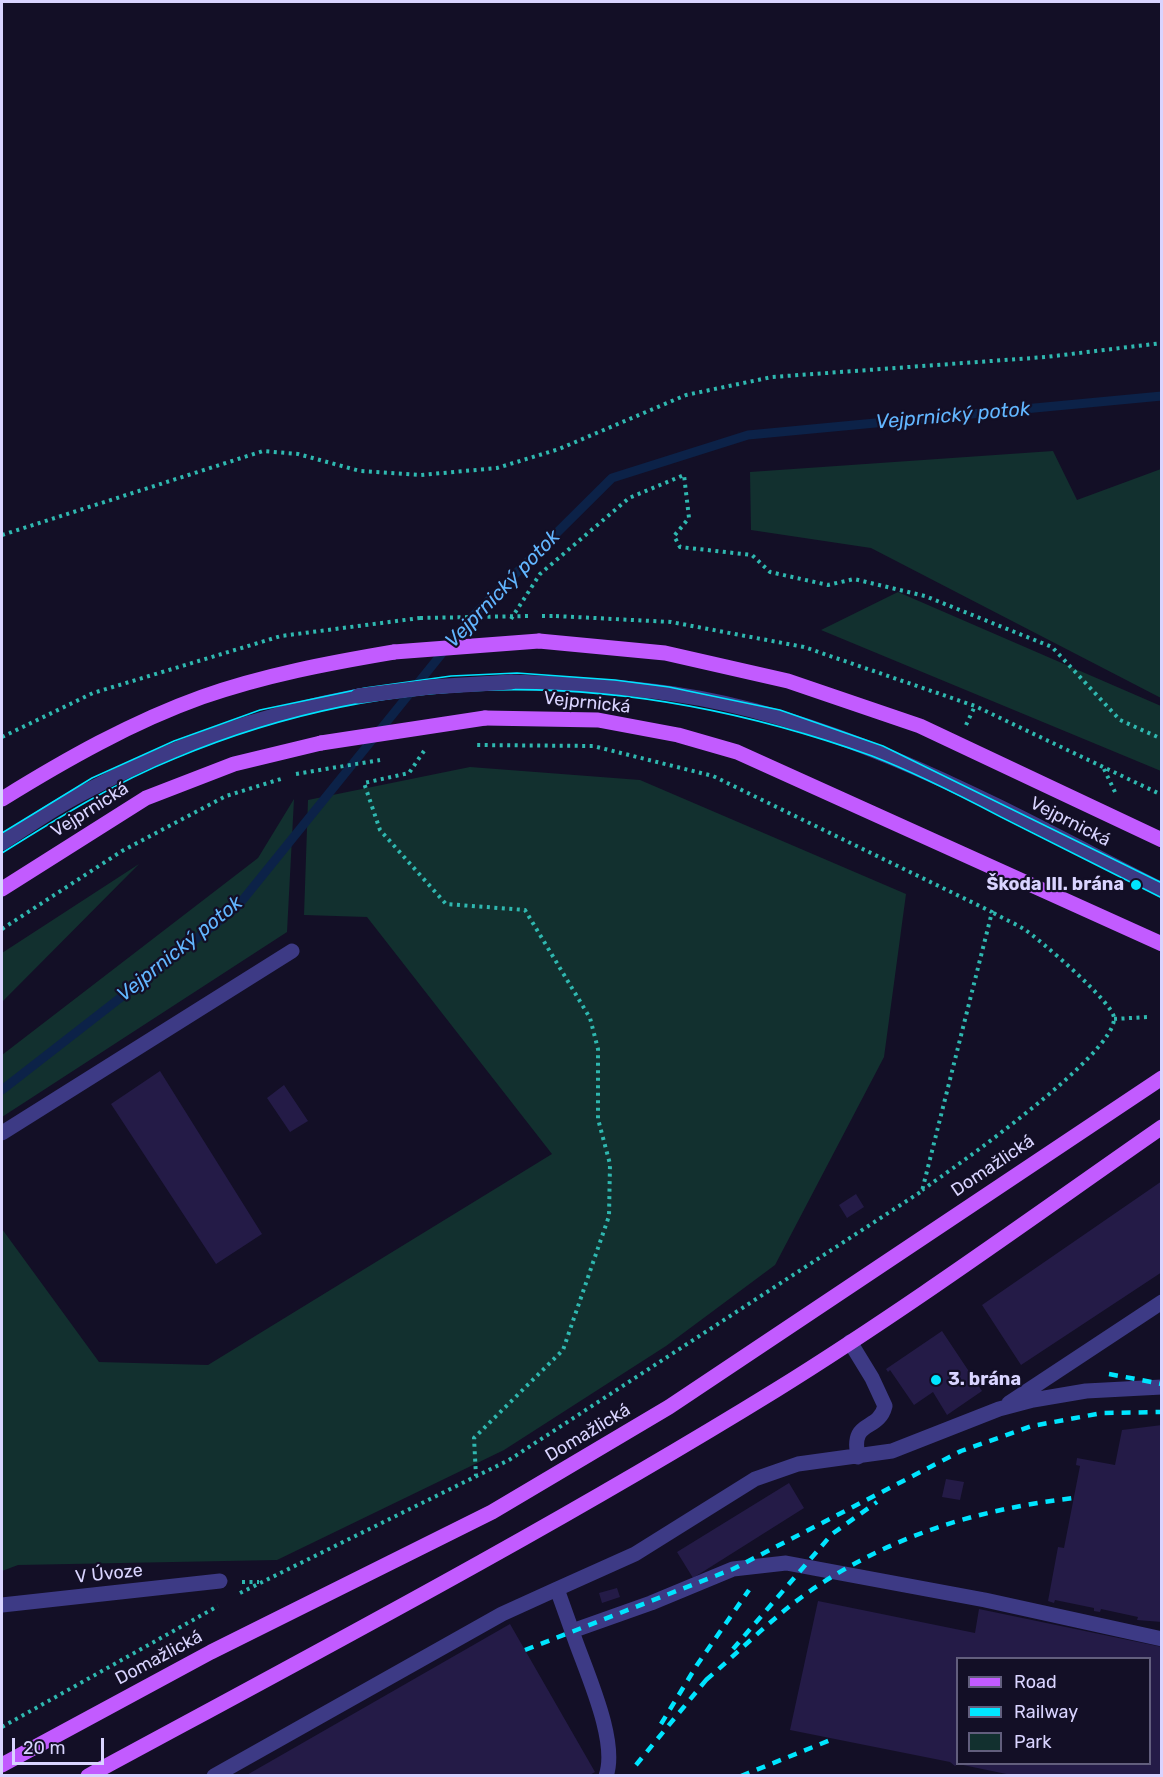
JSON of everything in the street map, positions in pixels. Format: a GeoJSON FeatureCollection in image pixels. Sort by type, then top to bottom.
{"type":"FeatureCollection","features":[{"type":"Feature","properties":{"kind":"main road","name":"Vejprnická"},"geometry":{"type":"LineString","coordinates":[[2,799],[142,722],[201,698],[265,677],[394,652],[539,641],[665,653],[789,681],[920,726],[1161,840]]}},
{"type":"Feature","properties":{"kind":"main road","name":"Vejprnická"},"geometry":{"type":"LineString","coordinates":[[2,889],[146,798],[234,764],[321,742],[485,718],[597,720],[678,735],[738,752],[1161,944]]}},
{"type":"Feature","properties":{"kind":"main road","name":"Domažlická"},"geometry":{"type":"LineString","coordinates":[[2,1765],[211,1652],[492,1512],[597,1452],[669,1407],[1161,1078]]}},
{"type":"Feature","properties":{"kind":"main road"},"geometry":{"type":"LineString","coordinates":[[88,1776],[552,1522],[686,1444],[850,1342],[1161,1127]]}},
{"type":"Feature","properties":{"kind":"lane","name":"Vejprnická"},"geometry":{"type":"LineString","coordinates":[[2,843],[78,795],[129,769],[274,715],[358,696],[430,687],[511,682],[577,684],[675,694],[760,713],[861,745],[948,782],[1161,890]]}},
{"type":"Feature","properties":{"kind":"lane"},"geometry":{"type":"LineString","coordinates":[[2,1133],[292,951]]}},
{"type":"Feature","properties":{"kind":"lane"},"geometry":{"type":"LineString","coordinates":[[999,1409],[1161,1302]]}},
{"type":"Feature","properties":{"kind":"lane"},"geometry":{"type":"LineString","coordinates":[[850,1342],[872,1378],[885,1406],[878,1418],[857,1435],[855,1439],[858,1457]]}},
{"type":"Feature","properties":{"kind":"lane"},"geometry":{"type":"LineString","coordinates":[[214,1776],[502,1614],[635,1554],[756,1479],[798,1464],[892,1451],[999,1409],[1086,1390],[1161,1387]]}},
{"type":"Feature","properties":{"kind":"lane"},"geometry":{"type":"LineString","coordinates":[[572,1631],[651,1603],[733,1569],[786,1563],[985,1600],[1161,1639]]}},
{"type":"Feature","properties":{"kind":"lane","name":"V Úvoze"},"geometry":{"type":"LineString","coordinates":[[2,1605],[220,1581]]}},
{"type":"Feature","properties":{"kind":"lane"},"geometry":{"type":"LineString","coordinates":[[557,1589],[608,1740],[610,1758],[606,1776]]}},
{"type":"Feature","properties":{"kind":"path"},"geometry":{"type":"LineString","coordinates":[[2,535],[263,451],[298,454],[360,471],[421,475],[497,468],[559,449],[686,395],[772,377],[1046,357],[1161,343]]}},
{"type":"Feature","properties":{"kind":"path"},"geometry":{"type":"LineString","coordinates":[[540,574],[629,498],[684,475],[689,518],[674,536],[680,547],[752,555],[770,572],[828,585],[854,579],[925,596],[1052,647],[1120,720],[1161,739]]}},
{"type":"Feature","properties":{"kind":"path"},"geometry":{"type":"LineString","coordinates":[[2,737],[93,693],[281,636],[420,618],[556,616]]}},
{"type":"Feature","properties":{"kind":"path"},"geometry":{"type":"LineString","coordinates":[[239,1594],[518,1454],[922,1191],[992,1141],[1044,1099],[1090,1054],[1110,1031],[1114,1019],[1110,1007],[1073,970],[1024,929],[713,776],[593,746],[467,745]]}},
{"type":"Feature","properties":{"kind":"path"},"geometry":{"type":"LineString","coordinates":[[1103,768],[1161,795]]}},
{"type":"Feature","properties":{"kind":"path"},"geometry":{"type":"LineString","coordinates":[[409,773],[364,783],[380,830],[447,904],[525,910],[590,1018],[598,1049],[598,1119],[610,1164],[609,1216],[563,1350],[474,1438],[476,1476]]}},
{"type":"Feature","properties":{"kind":"path"},"geometry":{"type":"LineString","coordinates":[[2,928],[122,851],[215,802],[296,774]]}},
{"type":"Feature","properties":{"kind":"path"},"geometry":{"type":"LineString","coordinates":[[922,1191],[992,912]]}},
{"type":"Feature","properties":{"kind":"path"},"geometry":{"type":"LineString","coordinates":[[1114,1019],[1148,1017]]}},
{"type":"Feature","properties":{"kind":"path"},"geometry":{"type":"LineString","coordinates":[[2,1727],[229,1600]]}},
{"type":"Feature","properties":{"kind":"green space"},"geometry":{"type":"Polygon","coordinates":[[[1053,451],[1077,500],[1161,469],[1161,698],[871,548],[751,530],[750,472],[1053,451]]]}},
{"type":"Feature","properties":{"kind":"green space"},"geometry":{"type":"Polygon","coordinates":[[[898,592],[1161,706],[1161,771],[821,630],[898,592]]]}},
{"type":"Feature","properties":{"kind":"green space"},"geometry":{"type":"Polygon","coordinates":[[[470,767],[640,780],[906,894],[884,1057],[775,1265],[666,1346],[504,1450],[277,1560],[18,1565],[2,1571],[2,1229],[99,1362],[208,1365],[552,1154],[367,917],[304,915],[308,800],[470,767]]]}},
{"type":"Feature","properties":{"kind":"green space"},"geometry":{"type":"Polygon","coordinates":[[[294,799],[287,932],[2,1117],[2,1055],[258,858],[294,799]]]}},
{"type":"Feature","properties":{"kind":"green space"},"geometry":{"type":"Polygon","coordinates":[[[139,864],[2,1002],[2,953],[139,864]]]}},
{"type":"Feature","properties":{"kind":"building"},"geometry":{"type":"Polygon","coordinates":[[[160,1071],[262,1234],[216,1264],[111,1104],[160,1071]]]}},
{"type":"Feature","properties":{"kind":"building"},"geometry":{"type":"Polygon","coordinates":[[[284,1085],[308,1121],[290,1132],[267,1098],[284,1085]]]}},
{"type":"Feature","properties":{"kind":"building"},"geometry":{"type":"Polygon","coordinates":[[[1162,1181],[1162,1272],[1021,1365],[982,1305],[1162,1181]]]}},
{"type":"Feature","properties":{"kind":"building"},"geometry":{"type":"Polygon","coordinates":[[[856,1194],[864,1207],[847,1218],[839,1205],[856,1194]]]}},
{"type":"Feature","properties":{"kind":"building","name":"3. brána"},"geometry":{"type":"Polygon","coordinates":[[[942,1331],[982,1391],[947,1415],[933,1392],[914,1405],[890,1370],[888,1372],[886,1369],[942,1331]]]}},
{"type":"Feature","properties":{"kind":"building"},"geometry":{"type":"Polygon","coordinates":[[[1162,1425],[1162,1622],[1137,1620],[1138,1617],[1101,1609],[1100,1612],[1094,1611],[1094,1608],[1055,1600],[1054,1603],[1048,1601],[1058,1547],[1064,1548],[1080,1466],[1076,1465],[1077,1458],[1115,1465],[1122,1430],[1162,1425]]]}},
{"type":"Feature","properties":{"kind":"building"},"geometry":{"type":"Polygon","coordinates":[[[946,1479],[964,1482],[960,1500],[942,1497],[946,1479]]]}},
{"type":"Feature","properties":{"kind":"building"},"geometry":{"type":"Polygon","coordinates":[[[789,1483],[804,1508],[693,1578],[677,1552],[789,1483]]]}},
{"type":"Feature","properties":{"kind":"building"},"geometry":{"type":"Polygon","coordinates":[[[617,1588],[620,1597],[602,1603],[599,1593],[617,1588]]]}},
{"type":"Feature","properties":{"kind":"building"},"geometry":{"type":"Polygon","coordinates":[[[818,1601],[975,1633],[979,1609],[1162,1647],[1162,1776],[1016,1776],[963,1765],[1151,1765],[1151,1657],[956,1657],[955,1766],[950,1762],[790,1730],[818,1601]]]}},
{"type":"Feature","properties":{"kind":"building"},"geometry":{"type":"Polygon","coordinates":[[[510,1624],[595,1772],[588,1776],[245,1776],[510,1624]]]}},
{"type":"Feature","properties":{"kind":"waterway","name":"Vejprnický potok"},"geometry":{"type":"LineString","coordinates":[[2,1090],[237,907],[469,620],[612,478],[748,435],[1162,396]]}},
{"type":"Feature","properties":{"kind":"tram line"},"geometry":{"type":"LineString","coordinates":[[2,833],[92,778],[174,741],[260,710],[365,688],[451,676],[517,673],[615,680],[669,687],[780,710],[883,746],[1162,883]]}},
{"type":"Feature","properties":{"kind":"tram line"},"geometry":{"type":"LineString","coordinates":[[2,853],[65,814],[131,778],[176,758],[262,727],[349,706],[436,693],[523,690],[611,695],[698,708],[785,728],[872,756],[937,785],[1162,898]]}},
{"type":"Feature","properties":{"kind":"railway"},"geometry":{"type":"LineString","coordinates":[[1109,1374],[1162,1384]]}},
{"type":"Feature","properties":{"kind":"railway"},"geometry":{"type":"LineString","coordinates":[[525,1650],[733,1569],[961,1451],[1032,1426],[1102,1413],[1162,1412]]}},
{"type":"Feature","properties":{"kind":"railway"},"geometry":{"type":"LineString","coordinates":[[706,1680],[796,1601],[840,1572],[872,1555],[903,1540],[969,1518],[1004,1509],[1074,1498]]}},
{"type":"Feature","properties":{"kind":"railway"},"geometry":{"type":"LineString","coordinates":[[733,1649],[832,1534],[877,1502]]}},
{"type":"Feature","properties":{"kind":"railway"},"geometry":{"type":"LineString","coordinates":[[661,1724],[697,1665],[749,1590]]}},
{"type":"Feature","properties":{"kind":"railway"},"geometry":{"type":"LineString","coordinates":[[636,1765],[711,1674]]}},
{"type":"Feature","properties":{"kind":"railway"},"geometry":{"type":"LineString","coordinates":[[741,1776],[833,1739]]}},
{"type":"Feature","properties":{"kind":"place","name":"Škoda III. brána"},"geometry":{"type":"Point","coordinates":[1136,885]}},
{"type":"Feature","properties":{"kind":"place","name":"3. brána"},"geometry":{"type":"Point","coordinates":[936,1380]}}]}
